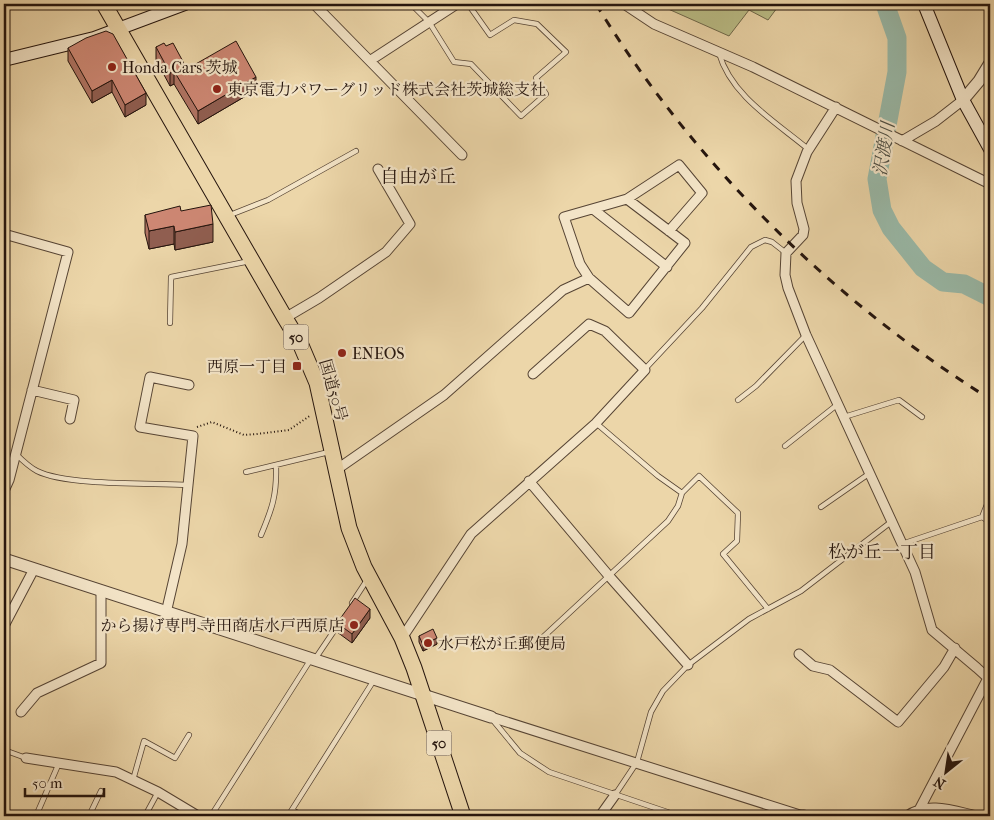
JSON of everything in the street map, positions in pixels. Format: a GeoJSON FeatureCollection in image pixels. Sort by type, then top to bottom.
{"type":"FeatureCollection","features":[{"type":"Feature","properties":{"kind":"highway","name":"国道50号"},"geometry":{"type":"LineString","coordinates":[[104,4],[285,318],[314,374],[333,451],[348,528],[369,577],[402,638],[425,697],[463,816]]}},
{"type":"Feature","properties":{"kind":"main road"},"geometry":{"type":"LineString","coordinates":[[924,4],[963,100],[990,149]]}},
{"type":"Feature","properties":{"kind":"main road"},"geometry":{"type":"LineString","coordinates":[[4,60],[94,38],[179,5]]}},
{"type":"Feature","properties":{"kind":"street"},"geometry":{"type":"LineString","coordinates":[[314,4],[371,60],[462,155]]}},
{"type":"Feature","properties":{"kind":"street"},"geometry":{"type":"LineString","coordinates":[[371,60],[457,4]]}},
{"type":"Feature","properties":{"kind":"street"},"geometry":{"type":"LineString","coordinates":[[624,4],[654,24],[836,107],[990,184]]}},
{"type":"Feature","properties":{"kind":"street"},"geometry":{"type":"LineString","coordinates":[[900,140],[936,121],[963,100],[979,81],[990,62]]}},
{"type":"Feature","properties":{"kind":"street"},"geometry":{"type":"LineString","coordinates":[[836,107],[808,149],[796,180],[797,203],[804,229],[803,235],[786,253],[785,275],[788,288],[806,335],[915,572],[932,630],[955,648],[989,683],[919,810]]}},
{"type":"Feature","properties":{"kind":"street"},"geometry":{"type":"LineString","coordinates":[[627,199],[685,242],[629,313],[589,278],[580,264],[564,217],[627,199],[679,164],[702,192],[669,230]]}},
{"type":"Feature","properties":{"kind":"street"},"geometry":{"type":"LineString","coordinates":[[285,318],[319,298],[386,252],[410,224],[378,169]]}},
{"type":"Feature","properties":{"kind":"street"},"geometry":{"type":"LineString","coordinates":[[593,209],[667,267]]}},
{"type":"Feature","properties":{"kind":"street"},"geometry":{"type":"LineString","coordinates":[[4,234],[68,252],[16,453],[6,479],[4,491]]}},
{"type":"Feature","properties":{"kind":"street"},"geometry":{"type":"LineString","coordinates":[[336,470],[444,395],[563,290],[589,278]]}},
{"type":"Feature","properties":{"kind":"street"},"geometry":{"type":"LineString","coordinates":[[402,638],[471,534],[596,423],[645,370],[605,331],[588,324],[533,374]]}},
{"type":"Feature","properties":{"kind":"street"},"geometry":{"type":"LineString","coordinates":[[166,613],[182,544],[193,436],[140,427],[150,377],[189,385]]}},
{"type":"Feature","properties":{"kind":"street"},"geometry":{"type":"LineString","coordinates":[[32,390],[74,400],[70,418]]}},
{"type":"Feature","properties":{"kind":"street"},"geometry":{"type":"LineString","coordinates":[[529,481],[688,665]]}},
{"type":"Feature","properties":{"kind":"street"},"geometry":{"type":"LineString","coordinates":[[4,559],[425,697],[637,762],[803,816]]}},
{"type":"Feature","properties":{"kind":"street"},"geometry":{"type":"LineString","coordinates":[[4,626],[34,569]]}},
{"type":"Feature","properties":{"kind":"street"},"geometry":{"type":"LineString","coordinates":[[21,712],[37,693],[100,663],[101,591]]}},
{"type":"Feature","properties":{"kind":"street"},"geometry":{"type":"LineString","coordinates":[[799,654],[813,666],[830,670],[898,722],[944,668],[955,648]]}},
{"type":"Feature","properties":{"kind":"street"},"geometry":{"type":"LineString","coordinates":[[26,758],[116,772],[158,792],[198,816]]}},
{"type":"Feature","properties":{"kind":"street"},"geometry":{"type":"LineString","coordinates":[[600,816],[615,796]]}},
{"type":"Feature","properties":{"kind":"street"},"geometry":{"type":"LineString","coordinates":[[907,816],[919,810],[936,807],[977,816]]}},
{"type":"Feature","properties":{"kind":"lane"},"geometry":{"type":"LineString","coordinates":[[411,4],[429,22],[454,62],[471,64],[521,116],[546,94],[536,78],[566,52],[537,24],[514,20],[490,36],[468,4]]}},
{"type":"Feature","properties":{"kind":"lane"},"geometry":{"type":"LineString","coordinates":[[718,52],[722,64],[737,89],[808,149]]}},
{"type":"Feature","properties":{"kind":"lane"},"geometry":{"type":"LineString","coordinates":[[226,216],[268,200],[356,151]]}},
{"type":"Feature","properties":{"kind":"lane"},"geometry":{"type":"LineString","coordinates":[[645,370],[702,308],[751,247],[765,240],[772,242],[786,253]]}},
{"type":"Feature","properties":{"kind":"lane"},"geometry":{"type":"LineString","coordinates":[[170,323],[171,276],[252,261]]}},
{"type":"Feature","properties":{"kind":"lane"},"geometry":{"type":"LineString","coordinates":[[738,400],[756,386],[806,335]]}},
{"type":"Feature","properties":{"kind":"lane"},"geometry":{"type":"LineString","coordinates":[[844,417],[899,400],[922,417]]}},
{"type":"Feature","properties":{"kind":"lane"},"geometry":{"type":"LineString","coordinates":[[785,446],[838,404]]}},
{"type":"Feature","properties":{"kind":"lane"},"geometry":{"type":"LineString","coordinates":[[596,423],[658,476],[682,493]]}},
{"type":"Feature","properties":{"kind":"lane"},"geometry":{"type":"LineString","coordinates":[[246,472],[333,451]]}},
{"type":"Feature","properties":{"kind":"lane"},"geometry":{"type":"LineString","coordinates":[[16,453],[28,466],[39,472],[63,478],[187,485]]}},
{"type":"Feature","properties":{"kind":"lane"},"geometry":{"type":"LineString","coordinates":[[261,535],[274,504],[277,489],[276,466]]}},
{"type":"Feature","properties":{"kind":"lane"},"geometry":{"type":"LineString","coordinates":[[821,508],[870,473]]}},
{"type":"Feature","properties":{"kind":"lane"},"geometry":{"type":"LineString","coordinates":[[541,639],[668,521],[678,506],[682,493],[699,476],[738,513],[737,541],[723,554],[768,609]]}},
{"type":"Feature","properties":{"kind":"lane"},"geometry":{"type":"LineString","coordinates":[[902,544],[982,517],[990,497]]}},
{"type":"Feature","properties":{"kind":"lane"},"geometry":{"type":"LineString","coordinates":[[982,517],[990,522]]}},
{"type":"Feature","properties":{"kind":"lane"},"geometry":{"type":"LineString","coordinates":[[615,796],[637,762],[651,712],[663,691],[688,665],[728,634],[801,591],[892,522]]}},
{"type":"Feature","properties":{"kind":"lane"},"geometry":{"type":"LineString","coordinates":[[347,610],[369,577]]}},
{"type":"Feature","properties":{"kind":"lane"},"geometry":{"type":"LineString","coordinates":[[211,816],[342,618]]}},
{"type":"Feature","properties":{"kind":"lane"},"geometry":{"type":"LineString","coordinates":[[288,816],[374,680]]}},
{"type":"Feature","properties":{"kind":"lane"},"geometry":{"type":"LineString","coordinates":[[491,717],[520,753],[549,772],[615,796],[679,816]]}},
{"type":"Feature","properties":{"kind":"lane"},"geometry":{"type":"LineString","coordinates":[[133,780],[144,741],[175,758],[189,735]]}},
{"type":"Feature","properties":{"kind":"lane"},"geometry":{"type":"LineString","coordinates":[[4,750],[26,758]]}},
{"type":"Feature","properties":{"kind":"lane"},"geometry":{"type":"LineString","coordinates":[[36,816],[59,764]]}},
{"type":"Feature","properties":{"kind":"lane"},"geometry":{"type":"LineString","coordinates":[[89,816],[101,791]]}},
{"type":"Feature","properties":{"kind":"lane"},"geometry":{"type":"LineString","coordinates":[[144,816],[158,792]]}},
{"type":"Feature","properties":{"kind":"lane"},"geometry":{"type":"LineString","coordinates":[[292,810],[303,816]]}},
{"type":"Feature","properties":{"kind":"path"},"geometry":{"type":"LineString","coordinates":[[193,436],[197,426],[212,422],[244,435],[289,430],[314,414]]}},
{"type":"Feature","properties":{"kind":"green space"},"geometry":{"type":"Polygon","coordinates":[[[657,4],[780,4],[768,20],[749,10],[729,36],[657,4]]]}},
{"type":"Feature","properties":{"kind":"building"},"geometry":{"type":"Polygon","coordinates":[[[106,31],[113,34],[146,93],[125,105],[112,80],[92,91],[68,48],[86,38],[106,31]]]}},
{"type":"Feature","properties":{"kind":"building"},"geometry":{"type":"Polygon","coordinates":[[[236,41],[256,77],[198,111],[174,71],[170,73],[156,47],[164,43],[166,46],[173,43],[187,69],[236,41]]]}},
{"type":"Feature","properties":{"kind":"building"},"geometry":{"type":"Polygon","coordinates":[[[211,205],[213,224],[175,232],[174,226],[149,231],[145,215],[180,206],[181,211],[211,205]]]}},
{"type":"Feature","properties":{"kind":"building"},"geometry":{"type":"Polygon","coordinates":[[[355,598],[370,609],[352,634],[337,623],[355,598]]]}},
{"type":"Feature","properties":{"kind":"building"},"geometry":{"type":"Polygon","coordinates":[[[433,629],[437,638],[423,645],[419,636],[433,629]]]}},
{"type":"Feature","properties":{"kind":"waterway","name":"沢渡川"},"geometry":{"type":"LineString","coordinates":[[885,4],[897,38],[897,72],[877,179],[882,210],[891,228],[923,268],[943,282],[964,284],[990,297]]}},
{"type":"Feature","properties":{"kind":"railway"},"geometry":{"type":"LineString","coordinates":[[596,4],[634,63],[676,119],[722,173],[770,224],[822,273],[876,318],[932,360],[990,399]]}},
{"type":"Feature","properties":{"kind":"place","name":"Honda Cars 茨城"},"geometry":{"type":"Point","coordinates":[112,67]}},
{"type":"Feature","properties":{"kind":"place","name":"東京電力パワーグリッド株式会社茨城総支社"},"geometry":{"type":"Point","coordinates":[217,89]}},
{"type":"Feature","properties":{"kind":"place","name":"ENEOS"},"geometry":{"type":"Point","coordinates":[342,353]}},
{"type":"Feature","properties":{"kind":"place","name":"西原一丁目"},"geometry":{"type":"Point","coordinates":[297,366]}},
{"type":"Feature","properties":{"kind":"place","name":"から揚げ専門 寺田商店水戸西原店"},"geometry":{"type":"Point","coordinates":[354,625]}},
{"type":"Feature","properties":{"kind":"place","name":"水戸松が丘郵便局"},"geometry":{"type":"Point","coordinates":[428,643]}},
{"type":"Feature","properties":{"kind":"district","name":"自由が丘"},"geometry":{"type":"Point","coordinates":[418,176]}},
{"type":"Feature","properties":{"kind":"district","name":"松が丘一丁目"},"geometry":{"type":"Point","coordinates":[882,552]}}]}
